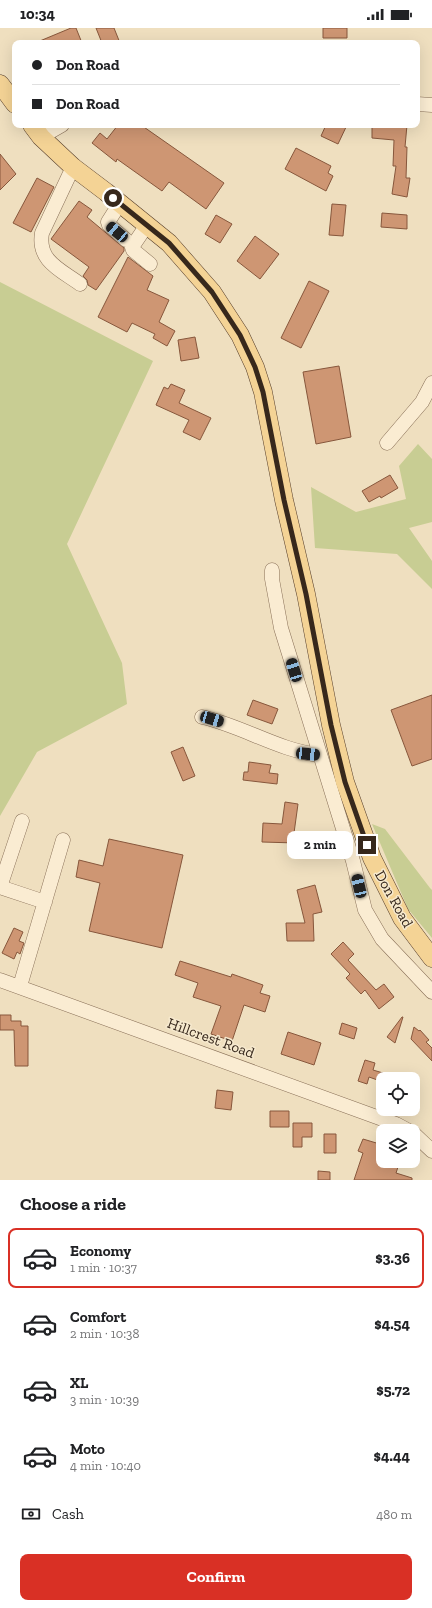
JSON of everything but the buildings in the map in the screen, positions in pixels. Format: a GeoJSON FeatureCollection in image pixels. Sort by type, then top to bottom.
{"type":"FeatureCollection","features":[{"type":"Feature","properties":{"kind":"main road"},"geometry":{"type":"LineString","coordinates":[[0,84],[12,100]]}},
{"type":"Feature","properties":{"kind":"main road","name":"Don Road"},"geometry":{"type":"LineString","coordinates":[[36,131],[73,167],[169,243],[212,292],[240,335],[255,367],[263,392],[284,500],[306,594],[331,725],[345,782],[372,858],[402,918],[432,958]]}},
{"type":"Feature","properties":{"kind":"street"},"geometry":{"type":"LineString","coordinates":[[420,104],[432,105]]}},
{"type":"Feature","properties":{"kind":"street"},"geometry":{"type":"LineString","coordinates":[[36,131],[49,128]]}},
{"type":"Feature","properties":{"kind":"street"},"geometry":{"type":"LineString","coordinates":[[73,167],[42,233],[40,243],[48,261],[80,284]]}},
{"type":"Feature","properties":{"kind":"street"},"geometry":{"type":"LineString","coordinates":[[120,203],[108,222],[109,225],[126,240]]}},
{"type":"Feature","properties":{"kind":"street"},"geometry":{"type":"LineString","coordinates":[[147,225],[132,247],[133,250],[150,264]]}},
{"type":"Feature","properties":{"kind":"street"},"geometry":{"type":"LineString","coordinates":[[387,443],[422,402],[432,383]]}},
{"type":"Feature","properties":{"kind":"street"},"geometry":{"type":"LineString","coordinates":[[272,570],[272,579],[281,628],[353,861],[365,910],[382,939],[432,992]]}},
{"type":"Feature","properties":{"kind":"street"},"geometry":{"type":"LineString","coordinates":[[202,717],[231,725],[297,751],[320,755]]}},
{"type":"Feature","properties":{"kind":"street"},"geometry":{"type":"LineString","coordinates":[[22,821],[0,887],[45,902]]}},
{"type":"Feature","properties":{"kind":"street"},"geometry":{"type":"LineString","coordinates":[[20,986],[63,840]]}},
{"type":"Feature","properties":{"kind":"street"},"geometry":{"type":"LineString","coordinates":[[353,861],[372,858]]}},
{"type":"Feature","properties":{"kind":"street","name":"Hillcrest Road"},"geometry":{"type":"LineString","coordinates":[[0,980],[396,1124]]}},
{"type":"Feature","properties":{"kind":"street"},"geometry":{"type":"LineString","coordinates":[[420,1140],[432,1151]]}},
{"type":"Feature","properties":{"kind":"green space"},"geometry":{"type":"Polygon","coordinates":[[[0,282],[153,361],[67,544],[122,663],[127,704],[37,752],[0,816],[0,282]]]}},
{"type":"Feature","properties":{"kind":"green space"},"geometry":{"type":"Polygon","coordinates":[[[418,444],[432,459],[432,522],[409,528],[432,561],[432,589],[397,554],[315,548],[311,487],[356,512],[406,499],[399,466],[418,444]]]}},
{"type":"Feature","properties":{"kind":"green space"},"geometry":{"type":"Polygon","coordinates":[[[372,824],[385,829],[432,890],[432,938],[408,909],[372,824]]]}},
{"type":"Feature","properties":{"kind":"route"},"geometry":{"type":"LineString","coordinates":[[113,198],[169,243],[212,292],[240,335],[255,367],[263,392],[284,500],[306,594],[331,725],[345,782],[367,845]]}}]}
